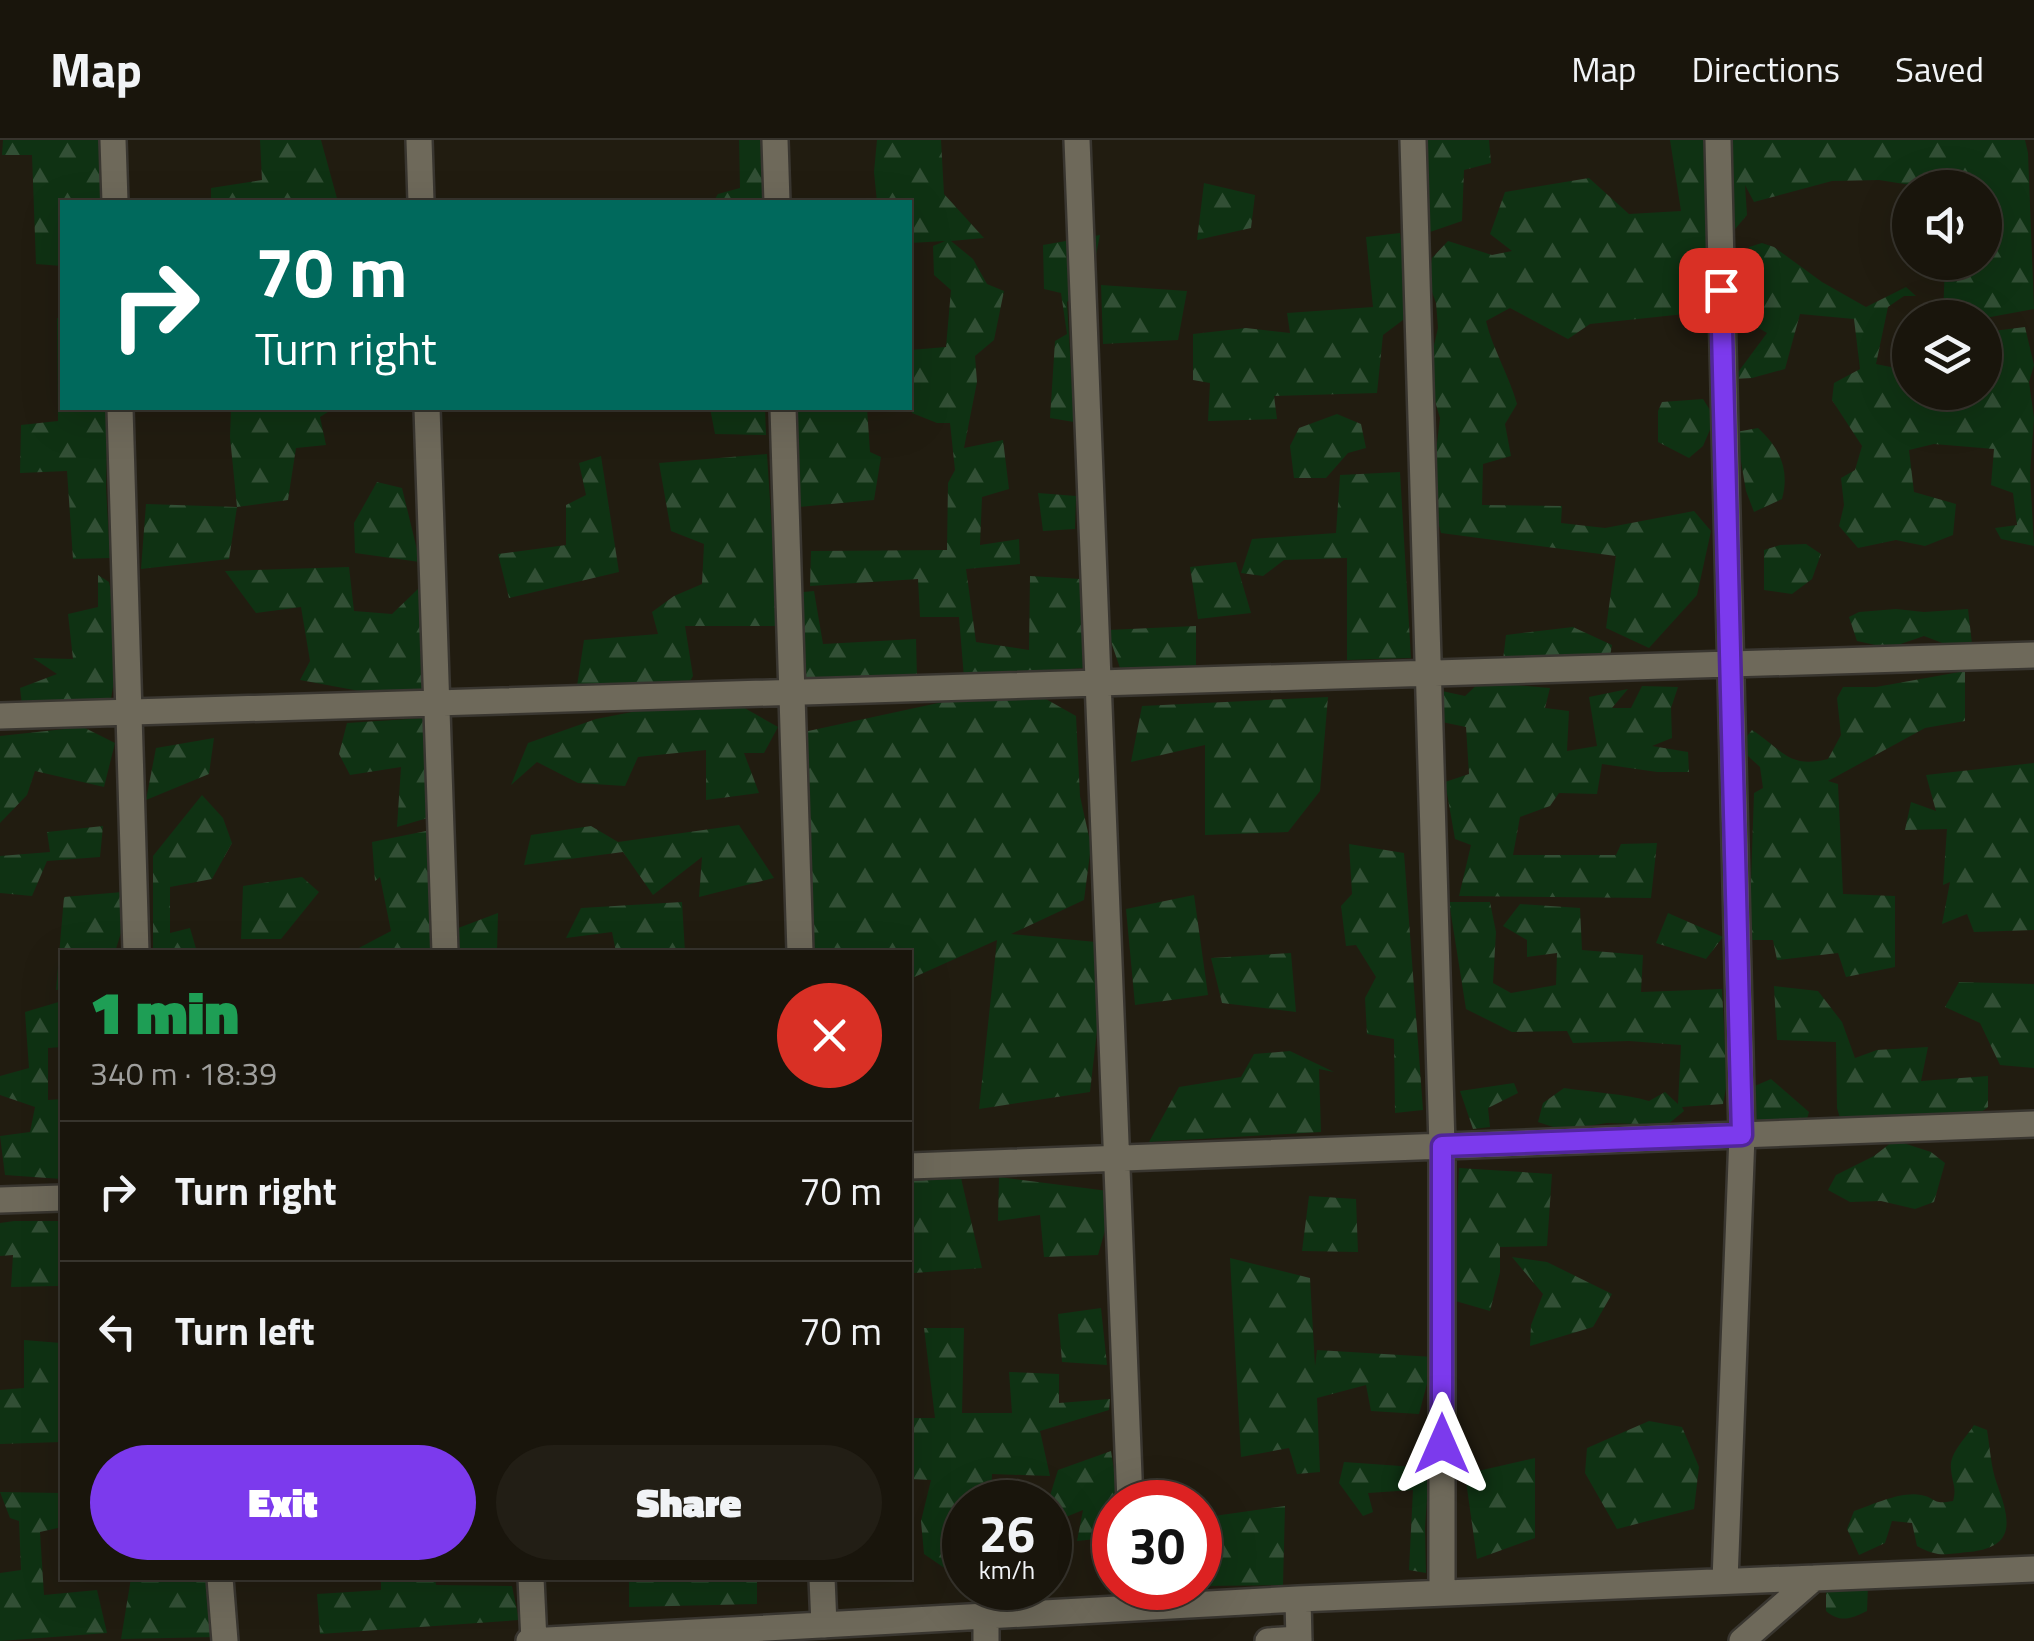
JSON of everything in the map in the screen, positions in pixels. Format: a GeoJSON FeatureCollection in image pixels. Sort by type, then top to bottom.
{"type":"FeatureCollection","features":[{"type":"Feature","properties":{"kind":"street"},"geometry":{"type":"LineString","coordinates":[[113,140],[114,200]]}},
{"type":"Feature","properties":{"kind":"street"},"geometry":{"type":"LineString","coordinates":[[419,140],[421,200]]}},
{"type":"Feature","properties":{"kind":"street"},"geometry":{"type":"LineString","coordinates":[[775,140],[777,200]]}},
{"type":"Feature","properties":{"kind":"street"},"geometry":{"type":"LineString","coordinates":[[1076,140],[1129,1480]]}},
{"type":"Feature","properties":{"kind":"street"},"geometry":{"type":"LineString","coordinates":[[1413,140],[1442,1146],[1442,1593]]}},
{"type":"Feature","properties":{"kind":"street"},"geometry":{"type":"LineString","coordinates":[[1718,140],[1742,1135],[1725,1581]]}},
{"type":"Feature","properties":{"kind":"street"},"geometry":{"type":"LineString","coordinates":[[120,410],[136,950]]}},
{"type":"Feature","properties":{"kind":"street"},"geometry":{"type":"LineString","coordinates":[[427,410],[446,950]]}},
{"type":"Feature","properties":{"kind":"street"},"geometry":{"type":"LineString","coordinates":[[783,410],[800,950]]}},
{"type":"Feature","properties":{"kind":"street"},"geometry":{"type":"LineString","coordinates":[[0,716],[2034,654]]}},
{"type":"Feature","properties":{"kind":"street"},"geometry":{"type":"LineString","coordinates":[[912,1166],[2034,1124]]}},
{"type":"Feature","properties":{"kind":"street"},"geometry":{"type":"LineString","coordinates":[[0,1200],[60,1198]]}},
{"type":"Feature","properties":{"kind":"street"},"geometry":{"type":"LineString","coordinates":[[1222,1599],[1298,1599],[2034,1569]]}},
{"type":"Feature","properties":{"kind":"street"},"geometry":{"type":"LineString","coordinates":[[1742,1641],[1814,1578]]}},
{"type":"Feature","properties":{"kind":"street"},"geometry":{"type":"LineString","coordinates":[[220,1580],[224,1641]]}},
{"type":"Feature","properties":{"kind":"street"},"geometry":{"type":"LineString","coordinates":[[531,1580],[532,1641],[824,1625],[986,1628],[1092,1607]]}},
{"type":"Feature","properties":{"kind":"street"},"geometry":{"type":"LineString","coordinates":[[822,1580],[824,1625]]}},
{"type":"Feature","properties":{"kind":"street"},"geometry":{"type":"LineString","coordinates":[[1268,1641],[1299,1640],[1298,1599]]}},
{"type":"Feature","properties":{"kind":"green space"},"geometry":{"type":"Polygon","coordinates":[[[3,140],[102,140],[103,200],[60,200],[60,266],[36,264],[32,155],[2,155],[3,140]]]}},
{"type":"Feature","properties":{"kind":"green space"},"geometry":{"type":"Polygon","coordinates":[[[260,140],[321,140],[337,200],[211,200],[211,188],[262,180],[260,140]]]}},
{"type":"Feature","properties":{"kind":"green space"},"geometry":{"type":"Polygon","coordinates":[[[739,140],[767,140],[767,200],[714,200],[718,194],[740,188],[739,140]]]}},
{"type":"Feature","properties":{"kind":"green space"},"geometry":{"type":"Polygon","coordinates":[[[877,140],[941,140],[944,194],[984,238],[951,241],[973,259],[987,284],[1004,291],[994,340],[975,356],[977,382],[964,448],[1003,440],[1009,489],[982,497],[980,545],[1019,539],[1020,564],[966,569],[976,642],[1029,650],[1030,576],[1081,579],[1083,668],[964,678],[959,617],[920,617],[918,579],[810,586],[811,551],[947,550],[948,483],[955,470],[950,423],[937,423],[912,410],[912,350],[946,347],[951,290],[934,275],[933,246],[945,241],[912,243],[912,200],[877,200],[877,140]]]}},
{"type":"Feature","properties":{"kind":"green space"},"geometry":{"type":"Polygon","coordinates":[[[1421,140],[1489,140],[1491,163],[1464,170],[1462,221],[1430,232],[1415,187],[1421,140]]]}},
{"type":"Feature","properties":{"kind":"green space"},"geometry":{"type":"Polygon","coordinates":[[[1670,140],[2025,140],[2034,309],[2002,315],[2002,300],[1944,300],[1944,280],[2002,280],[2002,170],[1892,170],[1892,182],[1832,181],[1754,202],[1745,185],[1747,215],[1708,261],[1713,311],[1590,324],[1568,339],[1510,308],[1486,321],[1517,404],[1505,424],[1511,456],[1483,464],[1482,505],[1562,506],[1561,523],[1605,528],[1694,511],[1711,531],[1697,595],[1649,648],[1606,628],[1616,556],[1441,533],[1431,494],[1440,418],[1427,375],[1438,328],[1436,303],[1428,281],[1432,258],[1448,241],[1492,255],[1512,251],[1490,234],[1505,192],[1589,178],[1629,214],[1681,211],[1670,140]]]}},
{"type":"Feature","properties":{"kind":"green space"},"geometry":{"type":"Polygon","coordinates":[[[1204,183],[1255,195],[1251,228],[1197,240],[1204,183]]]}},
{"type":"Feature","properties":{"kind":"green space"},"geometry":{"type":"Polygon","coordinates":[[[1400,233],[1411,314],[1383,335],[1377,393],[1274,396],[1277,419],[1208,421],[1210,383],[1193,380],[1193,334],[1246,328],[1290,333],[1287,313],[1373,307],[1366,237],[1400,233]]]}},
{"type":"Feature","properties":{"kind":"green space"},"geometry":{"type":"Polygon","coordinates":[[[1100,235],[1091,279],[1067,302],[1074,422],[1050,418],[1055,341],[1067,334],[1061,293],[1044,289],[1043,245],[1100,235]]]}},
{"type":"Feature","properties":{"kind":"green space"},"geometry":{"type":"Polygon","coordinates":[[[1762,243],[1774,247],[1822,282],[1866,307],[1906,287],[1916,296],[1892,300],[1876,364],[1892,367],[1892,410],[2002,410],[2002,330],[2025,327],[2034,365],[2029,382],[2034,418],[2030,474],[2034,546],[2001,539],[1995,528],[2017,525],[2013,493],[1991,485],[1994,449],[1934,444],[1909,450],[1914,492],[1956,504],[1953,535],[1925,546],[1896,540],[1858,548],[1839,526],[1844,505],[1841,478],[1855,470],[1862,446],[1832,400],[1834,383],[1860,369],[1854,319],[1800,314],[1785,369],[1733,379],[1767,333],[1752,324],[1744,297],[1749,247],[1762,243]]]}},
{"type":"Feature","properties":{"kind":"green space"},"geometry":{"type":"Polygon","coordinates":[[[1101,285],[1187,291],[1178,340],[1103,344],[1101,285]]]}},
{"type":"Feature","properties":{"kind":"green space"},"geometry":{"type":"Polygon","coordinates":[[[57,318],[60,410],[108,410],[106,487],[110,558],[73,559],[67,471],[20,473],[21,425],[58,421],[57,318]]]}},
{"type":"Feature","properties":{"kind":"green space"},"geometry":{"type":"Polygon","coordinates":[[[1703,399],[1715,418],[1703,446],[1689,458],[1658,442],[1658,411],[1662,402],[1703,399]]]}},
{"type":"Feature","properties":{"kind":"green space"},"geometry":{"type":"Polygon","coordinates":[[[231,410],[331,410],[320,417],[326,445],[296,448],[288,500],[237,507],[231,410]]]}},
{"type":"Feature","properties":{"kind":"green space"},"geometry":{"type":"Polygon","coordinates":[[[710,410],[765,410],[766,435],[715,434],[710,410]]]}},
{"type":"Feature","properties":{"kind":"green space"},"geometry":{"type":"Polygon","coordinates":[[[794,410],[867,410],[870,452],[881,457],[874,500],[799,507],[794,410]]]}},
{"type":"Feature","properties":{"kind":"green space"},"geometry":{"type":"Polygon","coordinates":[[[1337,414],[1361,424],[1366,448],[1348,453],[1326,478],[1294,478],[1290,446],[1299,428],[1337,414]]]}},
{"type":"Feature","properties":{"kind":"green space"},"geometry":{"type":"Polygon","coordinates":[[[1758,428],[1777,452],[1785,478],[1782,499],[1754,512],[1746,491],[1736,432],[1758,428]]]}},
{"type":"Feature","properties":{"kind":"green space"},"geometry":{"type":"Polygon","coordinates":[[[767,454],[778,626],[685,626],[693,676],[689,683],[577,686],[584,640],[658,634],[652,612],[674,596],[702,584],[704,544],[671,531],[659,463],[767,454]]]}},
{"type":"Feature","properties":{"kind":"green space"},"geometry":{"type":"Polygon","coordinates":[[[601,456],[619,572],[509,598],[498,554],[566,545],[566,505],[586,495],[579,463],[601,456]]]}},
{"type":"Feature","properties":{"kind":"green space"},"geometry":{"type":"Polygon","coordinates":[[[1400,472],[1411,658],[1347,660],[1347,558],[1284,560],[1263,576],[1241,573],[1252,539],[1336,533],[1340,475],[1400,472]]]}},
{"type":"Feature","properties":{"kind":"green space"},"geometry":{"type":"Polygon","coordinates":[[[377,482],[402,488],[420,562],[355,553],[354,523],[377,482]]]}},
{"type":"Feature","properties":{"kind":"green space"},"geometry":{"type":"Polygon","coordinates":[[[1038,493],[1076,496],[1075,529],[1043,531],[1038,493]]]}},
{"type":"Feature","properties":{"kind":"green space"},"geometry":{"type":"Polygon","coordinates":[[[146,504],[237,507],[229,559],[141,569],[146,504]]]}},
{"type":"Feature","properties":{"kind":"green space"},"geometry":{"type":"Polygon","coordinates":[[[1806,544],[1821,554],[1812,579],[1792,594],[1764,590],[1764,550],[1806,544]]]}},
{"type":"Feature","properties":{"kind":"green space"},"geometry":{"type":"Polygon","coordinates":[[[1236,562],[1251,613],[1198,619],[1190,567],[1236,562]]]}},
{"type":"Feature","properties":{"kind":"green space"},"geometry":{"type":"Polygon","coordinates":[[[349,567],[354,611],[392,614],[419,588],[424,703],[300,680],[310,661],[301,607],[256,613],[225,571],[349,567]]]}},
{"type":"Feature","properties":{"kind":"green space"},"geometry":{"type":"Polygon","coordinates":[[[98,575],[109,582],[121,640],[107,722],[24,722],[20,688],[57,674],[33,658],[73,659],[68,614],[98,607],[98,575]]]}},
{"type":"Feature","properties":{"kind":"green space"},"geometry":{"type":"Polygon","coordinates":[[[814,591],[823,644],[916,639],[917,678],[799,678],[793,593],[814,591]]]}},
{"type":"Feature","properties":{"kind":"green space"},"geometry":{"type":"Polygon","coordinates":[[[1968,609],[1972,644],[1945,644],[1924,636],[1889,648],[1857,641],[1849,617],[1859,612],[1968,609]]]}},
{"type":"Feature","properties":{"kind":"green space"},"geometry":{"type":"Polygon","coordinates":[[[1196,626],[1196,666],[1120,668],[1107,630],[1196,626]]]}},
{"type":"Feature","properties":{"kind":"green space"},"geometry":{"type":"Polygon","coordinates":[[[1573,627],[1612,645],[1606,680],[1507,680],[1503,660],[1506,635],[1573,627]]]}},
{"type":"Feature","properties":{"kind":"green space"},"geometry":{"type":"Polygon","coordinates":[[[1965,671],[1965,721],[1925,728],[1828,781],[1838,784],[1843,894],[1895,896],[1895,967],[1846,977],[1838,953],[1777,960],[1773,940],[1749,940],[1754,793],[1763,788],[1760,767],[1738,747],[1752,730],[1794,759],[1828,759],[1841,735],[1837,698],[1843,687],[1876,687],[1965,671]]]}},
{"type":"Feature","properties":{"kind":"green space"},"geometry":{"type":"Polygon","coordinates":[[[1480,682],[1550,688],[1545,708],[1569,711],[1567,751],[1597,746],[1589,697],[1628,689],[1612,708],[1631,708],[1642,686],[1678,687],[1671,708],[1672,738],[1652,746],[1688,752],[1689,772],[1602,764],[1597,794],[1559,793],[1550,806],[1520,817],[1513,855],[1616,855],[1621,844],[1657,843],[1651,898],[1459,896],[1471,845],[1455,839],[1445,782],[1469,774],[1466,727],[1437,721],[1442,691],[1465,696],[1480,682]]]}},
{"type":"Feature","properties":{"kind":"green space"},"geometry":{"type":"Polygon","coordinates":[[[1021,685],[1076,716],[1080,796],[1091,846],[1084,900],[1011,934],[1107,943],[1090,1092],[979,1109],[997,940],[912,978],[912,950],[812,950],[799,733],[1021,685]]]}},
{"type":"Feature","properties":{"kind":"green space"},"geometry":{"type":"Polygon","coordinates":[[[1328,697],[1320,791],[1288,832],[1205,835],[1205,745],[1131,762],[1142,706],[1328,697]]]}},
{"type":"Feature","properties":{"kind":"green space"},"geometry":{"type":"Polygon","coordinates":[[[668,705],[741,706],[778,727],[764,753],[744,753],[759,793],[706,800],[706,750],[638,757],[625,786],[578,783],[537,762],[511,785],[528,743],[596,719],[668,705]]]}},
{"type":"Feature","properties":{"kind":"green space"},"geometry":{"type":"Polygon","coordinates":[[[424,718],[431,817],[397,827],[401,767],[350,775],[339,754],[347,723],[424,718]]]}},
{"type":"Feature","properties":{"kind":"green space"},"geometry":{"type":"Polygon","coordinates":[[[83,727],[115,743],[104,787],[35,771],[27,795],[0,823],[0,736],[83,727]]]}},
{"type":"Feature","properties":{"kind":"green space"},"geometry":{"type":"Polygon","coordinates":[[[214,738],[209,774],[146,800],[156,748],[214,738]]]}},
{"type":"Feature","properties":{"kind":"green space"},"geometry":{"type":"Polygon","coordinates":[[[2034,763],[2034,930],[1974,932],[1967,914],[1942,924],[1950,882],[1943,885],[1947,829],[1905,830],[1911,802],[1936,811],[1926,775],[2034,763]]]}},
{"type":"Feature","properties":{"kind":"green space"},"geometry":{"type":"Polygon","coordinates":[[[202,795],[223,818],[232,843],[212,879],[170,887],[170,933],[190,928],[196,950],[153,950],[153,856],[202,795]]]}},
{"type":"Feature","properties":{"kind":"green space"},"geometry":{"type":"Polygon","coordinates":[[[739,825],[774,878],[699,897],[702,857],[653,895],[623,852],[524,865],[531,835],[591,826],[618,842],[739,825]]]}},
{"type":"Feature","properties":{"kind":"green space"},"geometry":{"type":"Polygon","coordinates":[[[103,826],[100,857],[47,861],[32,896],[0,893],[0,856],[50,852],[47,832],[103,826]]]}},
{"type":"Feature","properties":{"kind":"green space"},"geometry":{"type":"Polygon","coordinates":[[[431,830],[437,950],[355,950],[391,931],[380,877],[375,881],[372,842],[431,830]]]}},
{"type":"Feature","properties":{"kind":"green space"},"geometry":{"type":"Polygon","coordinates":[[[1349,844],[1404,853],[1423,1110],[1395,1113],[1394,1039],[1367,1034],[1365,998],[1376,977],[1356,945],[1346,946],[1341,906],[1352,894],[1349,844]]]}},
{"type":"Feature","properties":{"kind":"green space"},"geometry":{"type":"Polygon","coordinates":[[[302,877],[319,892],[281,939],[241,939],[243,886],[302,877]]]}},
{"type":"Feature","properties":{"kind":"green space"},"geometry":{"type":"Polygon","coordinates":[[[134,891],[116,950],[60,950],[60,989],[56,990],[64,897],[134,891]]]}},
{"type":"Feature","properties":{"kind":"green space"},"geometry":{"type":"Polygon","coordinates":[[[1194,895],[1208,995],[1135,1005],[1126,909],[1194,895]]]}},
{"type":"Feature","properties":{"kind":"green space"},"geometry":{"type":"Polygon","coordinates":[[[682,902],[685,950],[616,950],[612,932],[566,938],[581,908],[682,902]]]}},
{"type":"Feature","properties":{"kind":"green space"},"geometry":{"type":"Polygon","coordinates":[[[1449,902],[1490,902],[1496,932],[1493,983],[1511,993],[1556,985],[1557,953],[1527,957],[1527,940],[1503,926],[1520,904],[1580,908],[1582,950],[1643,955],[1641,992],[1722,989],[1727,1083],[1723,1104],[1682,1107],[1684,1111],[1667,1125],[1607,1123],[1562,1130],[1538,1122],[1543,1103],[1564,1088],[1649,1101],[1665,1092],[1678,1104],[1681,1045],[1629,1041],[1573,1043],[1567,1031],[1512,1032],[1466,1009],[1449,902]]]}},
{"type":"Feature","properties":{"kind":"green space"},"geometry":{"type":"Polygon","coordinates":[[[498,913],[497,950],[449,950],[445,933],[498,913]]]}},
{"type":"Feature","properties":{"kind":"green space"},"geometry":{"type":"Polygon","coordinates":[[[1668,913],[1723,937],[1706,959],[1656,943],[1668,913]]]}},
{"type":"Feature","properties":{"kind":"green space"},"geometry":{"type":"Polygon","coordinates":[[[1291,953],[1296,1012],[1222,1003],[1211,958],[1291,953]]]}},
{"type":"Feature","properties":{"kind":"green space"},"geometry":{"type":"Polygon","coordinates":[[[1959,982],[2034,984],[2034,1068],[2000,1065],[1980,1023],[1945,1007],[1959,982]]]}},
{"type":"Feature","properties":{"kind":"green space"},"geometry":{"type":"Polygon","coordinates":[[[1774,986],[1818,991],[1842,1022],[1855,1058],[1877,1050],[1928,1047],[1921,1081],[1988,1076],[1988,1107],[1947,1138],[1897,1141],[1931,1152],[1945,1163],[1934,1202],[1915,1209],[1881,1201],[1850,1202],[1828,1190],[1836,1175],[1892,1142],[1848,1145],[1837,1108],[1836,1042],[1777,1040],[1774,986]]]}},
{"type":"Feature","properties":{"kind":"green space"},"geometry":{"type":"Polygon","coordinates":[[[60,1002],[60,1047],[48,1048],[48,1100],[60,1099],[60,1179],[5,1175],[0,1136],[30,1132],[35,1107],[0,1095],[0,1076],[29,1068],[25,1012],[60,1002]]]}},
{"type":"Feature","properties":{"kind":"green space"},"geometry":{"type":"Polygon","coordinates":[[[1290,1051],[1334,1072],[1319,1069],[1321,1132],[1149,1142],[1179,1087],[1241,1077],[1254,1054],[1290,1051]]]}},
{"type":"Feature","properties":{"kind":"green space"},"geometry":{"type":"Polygon","coordinates":[[[1771,1079],[1809,1112],[1802,1136],[1779,1146],[1742,1135],[1750,1088],[1771,1079]]]}},
{"type":"Feature","properties":{"kind":"green space"},"geometry":{"type":"Polygon","coordinates":[[[1514,1083],[1518,1093],[1488,1108],[1490,1127],[1473,1129],[1460,1091],[1514,1083]]]}},
{"type":"Feature","properties":{"kind":"green space"},"geometry":{"type":"Polygon","coordinates":[[[1459,1168],[1552,1174],[1547,1246],[1500,1247],[1500,1272],[1490,1311],[1452,1300],[1459,1168]]]}},
{"type":"Feature","properties":{"kind":"green space"},"geometry":{"type":"Polygon","coordinates":[[[999,1177],[1116,1192],[1098,1255],[1044,1257],[1040,1215],[998,1221],[999,1177]]]}},
{"type":"Feature","properties":{"kind":"green space"},"geometry":{"type":"Polygon","coordinates":[[[961,1178],[982,1268],[914,1273],[912,1181],[961,1178]]]}},
{"type":"Feature","properties":{"kind":"green space"},"geometry":{"type":"Polygon","coordinates":[[[1309,1196],[1356,1199],[1358,1252],[1302,1251],[1309,1196]]]}},
{"type":"Feature","properties":{"kind":"green space"},"geometry":{"type":"Polygon","coordinates":[[[60,1221],[60,1324],[58,1286],[11,1287],[13,1255],[0,1256],[0,1223],[60,1221]]]}},
{"type":"Feature","properties":{"kind":"green space"},"geometry":{"type":"Polygon","coordinates":[[[1512,1257],[1547,1262],[1612,1294],[1593,1327],[1530,1346],[1531,1325],[1543,1294],[1512,1257]]]}},
{"type":"Feature","properties":{"kind":"green space"},"geometry":{"type":"Polygon","coordinates":[[[1230,1258],[1310,1278],[1315,1366],[1317,1350],[1434,1357],[1419,1414],[1371,1411],[1366,1385],[1317,1398],[1320,1472],[1297,1474],[1289,1448],[1241,1457],[1230,1258]]]}},
{"type":"Feature","properties":{"kind":"green space"},"geometry":{"type":"Polygon","coordinates":[[[1101,1308],[1107,1365],[1062,1362],[1058,1314],[1101,1308]]]}},
{"type":"Feature","properties":{"kind":"green space"},"geometry":{"type":"Polygon","coordinates":[[[924,1328],[964,1328],[962,1413],[1012,1413],[1009,1372],[1059,1374],[1059,1403],[1110,1399],[1109,1410],[1040,1431],[1050,1476],[992,1474],[992,1480],[942,1480],[942,1566],[924,1554],[921,1521],[931,1480],[912,1479],[912,1418],[935,1418],[924,1328]]]}},
{"type":"Feature","properties":{"kind":"green space"},"geometry":{"type":"Polygon","coordinates":[[[24,1340],[60,1343],[60,1442],[0,1444],[0,1390],[24,1388],[24,1340]]]}},
{"type":"Feature","properties":{"kind":"green space"},"geometry":{"type":"Polygon","coordinates":[[[1649,1421],[1682,1427],[1699,1467],[1694,1509],[1617,1529],[1585,1473],[1587,1448],[1649,1421]]]}},
{"type":"Feature","properties":{"kind":"green space"},"geometry":{"type":"Polygon","coordinates":[[[1974,1425],[1987,1430],[1993,1471],[2007,1520],[2002,1538],[1985,1549],[1937,1554],[1917,1546],[1912,1523],[1892,1521],[1885,1543],[1859,1555],[1847,1529],[1854,1511],[1905,1495],[1953,1501],[1953,1457],[1974,1425]]]}},
{"type":"Feature","properties":{"kind":"green space"},"geometry":{"type":"Polygon","coordinates":[[[1111,1451],[1116,1480],[1092,1480],[1092,1539],[1077,1541],[1083,1510],[1072,1514],[1072,1480],[1055,1480],[1058,1470],[1111,1451]]]}},
{"type":"Feature","properties":{"kind":"green space"},"geometry":{"type":"Polygon","coordinates":[[[1535,1458],[1535,1538],[1477,1559],[1465,1474],[1535,1458]]]}},
{"type":"Feature","properties":{"kind":"green space"},"geometry":{"type":"Polygon","coordinates":[[[1344,1462],[1429,1468],[1426,1573],[1409,1570],[1413,1490],[1368,1493],[1373,1512],[1363,1516],[1339,1483],[1344,1462]]]}},
{"type":"Feature","properties":{"kind":"green space"},"geometry":{"type":"Polygon","coordinates":[[[0,1492],[60,1493],[60,1527],[40,1532],[44,1595],[97,1590],[107,1633],[0,1641],[0,1573],[21,1570],[19,1521],[10,1518],[0,1492]]]}},
{"type":"Feature","properties":{"kind":"green space"},"geometry":{"type":"Polygon","coordinates":[[[1285,1506],[1283,1585],[1222,1586],[1222,1515],[1285,1506]]]}},
{"type":"Feature","properties":{"kind":"green space"},"geometry":{"type":"Polygon","coordinates":[[[131,1580],[212,1580],[216,1637],[121,1639],[131,1580]]]}},
{"type":"Feature","properties":{"kind":"green space"},"geometry":{"type":"Polygon","coordinates":[[[381,1580],[512,1586],[519,1620],[320,1634],[317,1594],[381,1590],[381,1580]]]}},
{"type":"Feature","properties":{"kind":"green space"},"geometry":{"type":"Polygon","coordinates":[[[629,1580],[757,1580],[757,1604],[629,1607],[629,1580]]]}},
{"type":"Feature","properties":{"kind":"green space"},"geometry":{"type":"Polygon","coordinates":[[[1868,1586],[1867,1611],[1846,1618],[1826,1611],[1826,1588],[1868,1586]]]}},
{"type":"Feature","properties":{"kind":"route"},"geometry":{"type":"LineString","coordinates":[[1442,1444],[1442,1146],[1742,1135],[1721,290]]}}]}
